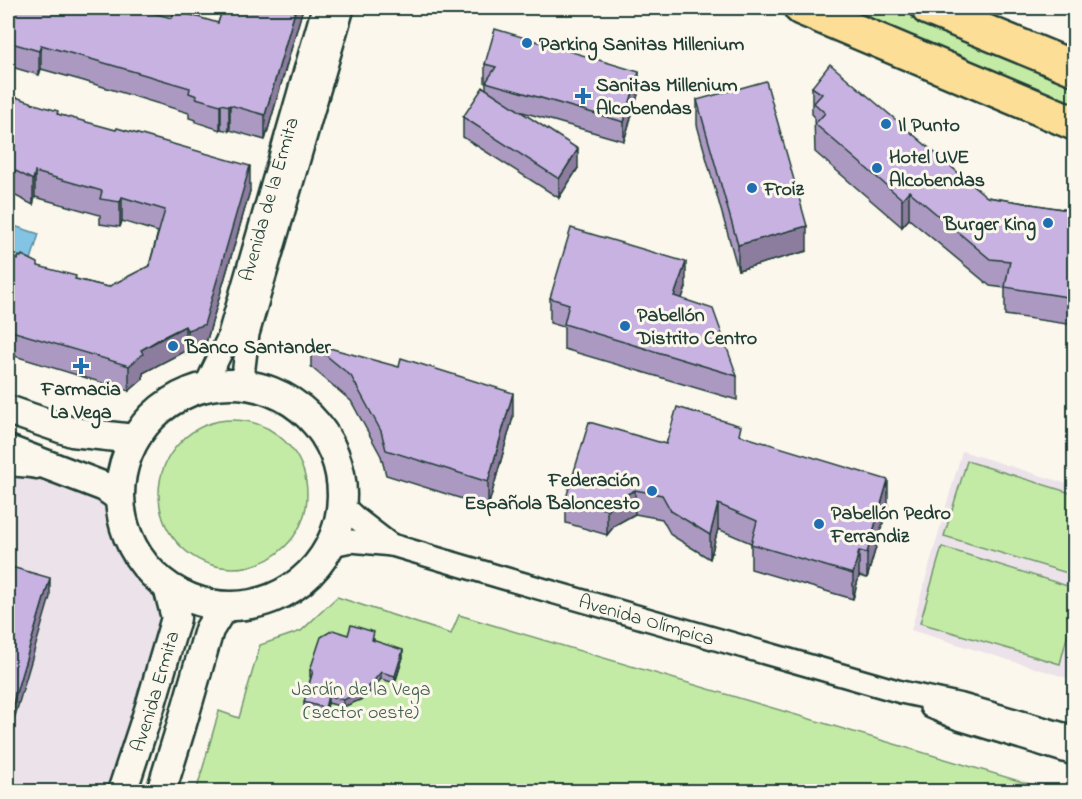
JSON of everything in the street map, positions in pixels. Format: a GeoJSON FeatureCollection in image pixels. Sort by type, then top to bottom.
{"type":"FeatureCollection","features":[{"type":"Feature","properties":{"kind":"main road"},"geometry":{"type":"LineString","coordinates":[[801,8],[1074,123]]}},
{"type":"Feature","properties":{"kind":"main road"},"geometry":{"type":"LineString","coordinates":[[949,11],[1074,68]]}},
{"type":"Feature","properties":{"kind":"street","name":"Avenida de la Ermita"},"geometry":{"type":"LineString","coordinates":[[205,387],[228,338],[323,8]]}},
{"type":"Feature","properties":{"kind":"street","name":"Avenida de la Ermita"},"geometry":{"type":"LineString","coordinates":[[242,384],[248,334],[343,8]]}},
{"type":"Feature","properties":{"kind":"street"},"geometry":{"type":"LineString","coordinates":[[242,384],[284,397],[318,424],[338,462],[343,506],[332,545],[306,579],[270,601],[228,607],[197,602],[168,587],[141,561],[125,529],[112,492],[134,439],[153,415],[180,396],[205,387],[242,384]]}},
{"type":"Feature","properties":{"kind":"street"},"geometry":{"type":"LineString","coordinates":[[8,410],[72,432],[134,439]]}},
{"type":"Feature","properties":{"kind":"street"},"geometry":{"type":"LineString","coordinates":[[8,450],[112,492]]}},
{"type":"Feature","properties":{"kind":"street","name":"Avenida Olímpica"},"geometry":{"type":"LineString","coordinates":[[343,506],[392,545]]}},
{"type":"Feature","properties":{"kind":"street","name":"Avenida Olímpica"},"geometry":{"type":"LineString","coordinates":[[332,545],[351,541],[392,545],[901,692],[962,705],[1074,737]]}},
{"type":"Feature","properties":{"kind":"street","name":"Avenida Ermita"},"geometry":{"type":"LineString","coordinates":[[122,792],[176,618],[168,587]]}},
{"type":"Feature","properties":{"kind":"street","name":"Avenida Ermita"},"geometry":{"type":"LineString","coordinates":[[160,792],[209,630],[220,612],[228,607]]}},
{"type":"Feature","properties":{"kind":"street","name":"Avenida Olímpica"},"geometry":{"type":"LineString","coordinates":[[901,692],[959,719],[1074,754]]}},
{"type":"Feature","properties":{"kind":"lane"},"geometry":{"type":"LineString","coordinates":[[8,470],[31,472],[112,492]]}},
{"type":"Feature","properties":{"kind":"shaded area"},"geometry":{"type":"Polygon","coordinates":[[[8,450],[119,497],[125,529],[141,561],[168,587],[122,791],[8,791],[8,450]]]}},
{"type":"Feature","properties":{"kind":"shaded area"},"geometry":{"type":"Polygon","coordinates":[[[962,451],[1074,486],[1074,680],[911,630],[962,451]]]}},
{"type":"Feature","properties":{"kind":"green space"},"geometry":{"type":"Polygon","coordinates":[[[829,8],[896,8],[1051,72],[1074,82],[1074,110],[829,8]]]}},
{"type":"Feature","properties":{"kind":"green space"},"geometry":{"type":"Polygon","coordinates":[[[233,420],[261,426],[285,442],[301,466],[307,494],[301,522],[285,546],[261,562],[233,568],[205,562],[181,546],[165,522],[159,494],[165,466],[181,442],[205,426],[233,420]]]}},
{"type":"Feature","properties":{"kind":"green space"},"geometry":{"type":"Polygon","coordinates":[[[967,461],[1074,494],[1074,575],[944,536],[967,461]]]}},
{"type":"Feature","properties":{"kind":"green space"},"geometry":{"type":"Polygon","coordinates":[[[942,547],[1074,588],[1074,610],[1060,664],[920,623],[942,547]]]}},
{"type":"Feature","properties":{"kind":"green space","name":"Jardín de la Vega (sector oeste)"},"geometry":{"type":"Polygon","coordinates":[[[337,597],[451,634],[459,615],[1053,791],[196,792],[219,711],[239,718],[260,645],[301,631],[337,597]]]}},
{"type":"Feature","properties":{"kind":"water"},"geometry":{"type":"Polygon","coordinates":[[[8,224],[39,234],[30,263],[8,256],[8,224]]]}},
{"type":"Feature","properties":{"kind":"building"},"geometry":{"type":"Polygon","coordinates":[[[14,8],[134,8],[172,18],[174,10],[218,23],[223,8],[296,8],[265,115],[196,98],[197,96],[189,93],[190,88],[84,57],[41,45],[39,51],[8,42],[8,29],[14,8]]]}},
{"type":"Feature","properties":{"kind":"building","name":"Sanitas Millenium Alcobendas"},"geometry":{"type":"Polygon","coordinates":[[[495,29],[639,72],[624,122],[486,82],[496,67],[485,64],[495,29]]]}},
{"type":"Feature","properties":{"kind":"building"},"geometry":{"type":"Polygon","coordinates":[[[830,64],[987,197],[1074,211],[1074,298],[1005,287],[1010,261],[990,259],[909,191],[902,199],[815,124],[825,113],[814,103],[822,94],[812,87],[830,64]]]}},
{"type":"Feature","properties":{"kind":"building","name":"Froiz"},"geometry":{"type":"Polygon","coordinates":[[[766,81],[807,226],[738,245],[697,100],[766,81]]]}},
{"type":"Feature","properties":{"kind":"building"},"geometry":{"type":"Polygon","coordinates":[[[483,87],[578,149],[559,179],[463,117],[483,87]]]}},
{"type":"Feature","properties":{"kind":"building"},"geometry":{"type":"Polygon","coordinates":[[[8,91],[13,92],[12,96],[58,111],[57,114],[116,130],[117,128],[250,166],[204,325],[187,330],[185,326],[163,337],[141,350],[143,354],[129,366],[8,330],[8,257],[18,260],[22,255],[38,263],[38,266],[76,276],[75,279],[108,287],[149,266],[165,210],[122,197],[120,202],[100,199],[102,191],[35,172],[33,180],[8,167],[8,91]]]}},
{"type":"Feature","properties":{"kind":"building","name":"Pabellón Distrito Centro"},"geometry":{"type":"Polygon","coordinates":[[[571,228],[686,262],[674,296],[713,309],[737,376],[564,324],[569,304],[550,298],[571,228]]]}},
{"type":"Feature","properties":{"kind":"building"},"geometry":{"type":"Polygon","coordinates":[[[311,343],[399,367],[401,358],[513,393],[488,482],[386,450],[381,431],[351,376],[311,343]]]}},
{"type":"Feature","properties":{"kind":"building"},"geometry":{"type":"Polygon","coordinates":[[[677,407],[741,426],[739,435],[888,480],[867,553],[859,551],[853,574],[751,544],[757,521],[718,504],[710,535],[671,511],[662,495],[635,490],[615,500],[607,510],[566,498],[589,422],[666,444],[677,407]]]}},
{"type":"Feature","properties":{"kind":"building"},"geometry":{"type":"Polygon","coordinates":[[[8,566],[50,578],[8,720],[8,566]]]}},
{"type":"Feature","properties":{"kind":"building"},"geometry":{"type":"Polygon","coordinates":[[[351,625],[374,632],[372,640],[403,650],[395,676],[381,672],[365,691],[343,700],[328,696],[325,708],[304,702],[313,671],[310,670],[321,637],[333,630],[348,635],[351,625]]]}},
{"type":"Feature","properties":{"kind":"place","name":"Parking Sanitas Millenium"},"geometry":{"type":"Point","coordinates":[527,43]}},
{"type":"Feature","properties":{"kind":"place","name":"Sanitas Millenium Alcobendas"},"geometry":{"type":"Point","coordinates":[583,96]}},
{"type":"Feature","properties":{"kind":"place","name":"Il Punto"},"geometry":{"type":"Point","coordinates":[886,124]}},
{"type":"Feature","properties":{"kind":"place","name":"Hotel UVE Alcobendas"},"geometry":{"type":"Point","coordinates":[877,168]}},
{"type":"Feature","properties":{"kind":"place","name":"Froiz"},"geometry":{"type":"Point","coordinates":[752,188]}},
{"type":"Feature","properties":{"kind":"place","name":"Burger King"},"geometry":{"type":"Point","coordinates":[1048,223]}},
{"type":"Feature","properties":{"kind":"place","name":"Pabellón Distrito Centro"},"geometry":{"type":"Point","coordinates":[625,326]}},
{"type":"Feature","properties":{"kind":"place","name":"Banco Santander"},"geometry":{"type":"Point","coordinates":[173,346]}},
{"type":"Feature","properties":{"kind":"place","name":"Farmacia La Vega"},"geometry":{"type":"Point","coordinates":[81,366]}},
{"type":"Feature","properties":{"kind":"place","name":"Federación Española Baloncesto"},"geometry":{"type":"Point","coordinates":[652,491]}},
{"type":"Feature","properties":{"kind":"place","name":"Pabellón Pedro Ferrandiz"},"geometry":{"type":"Point","coordinates":[819,524]}}]}
